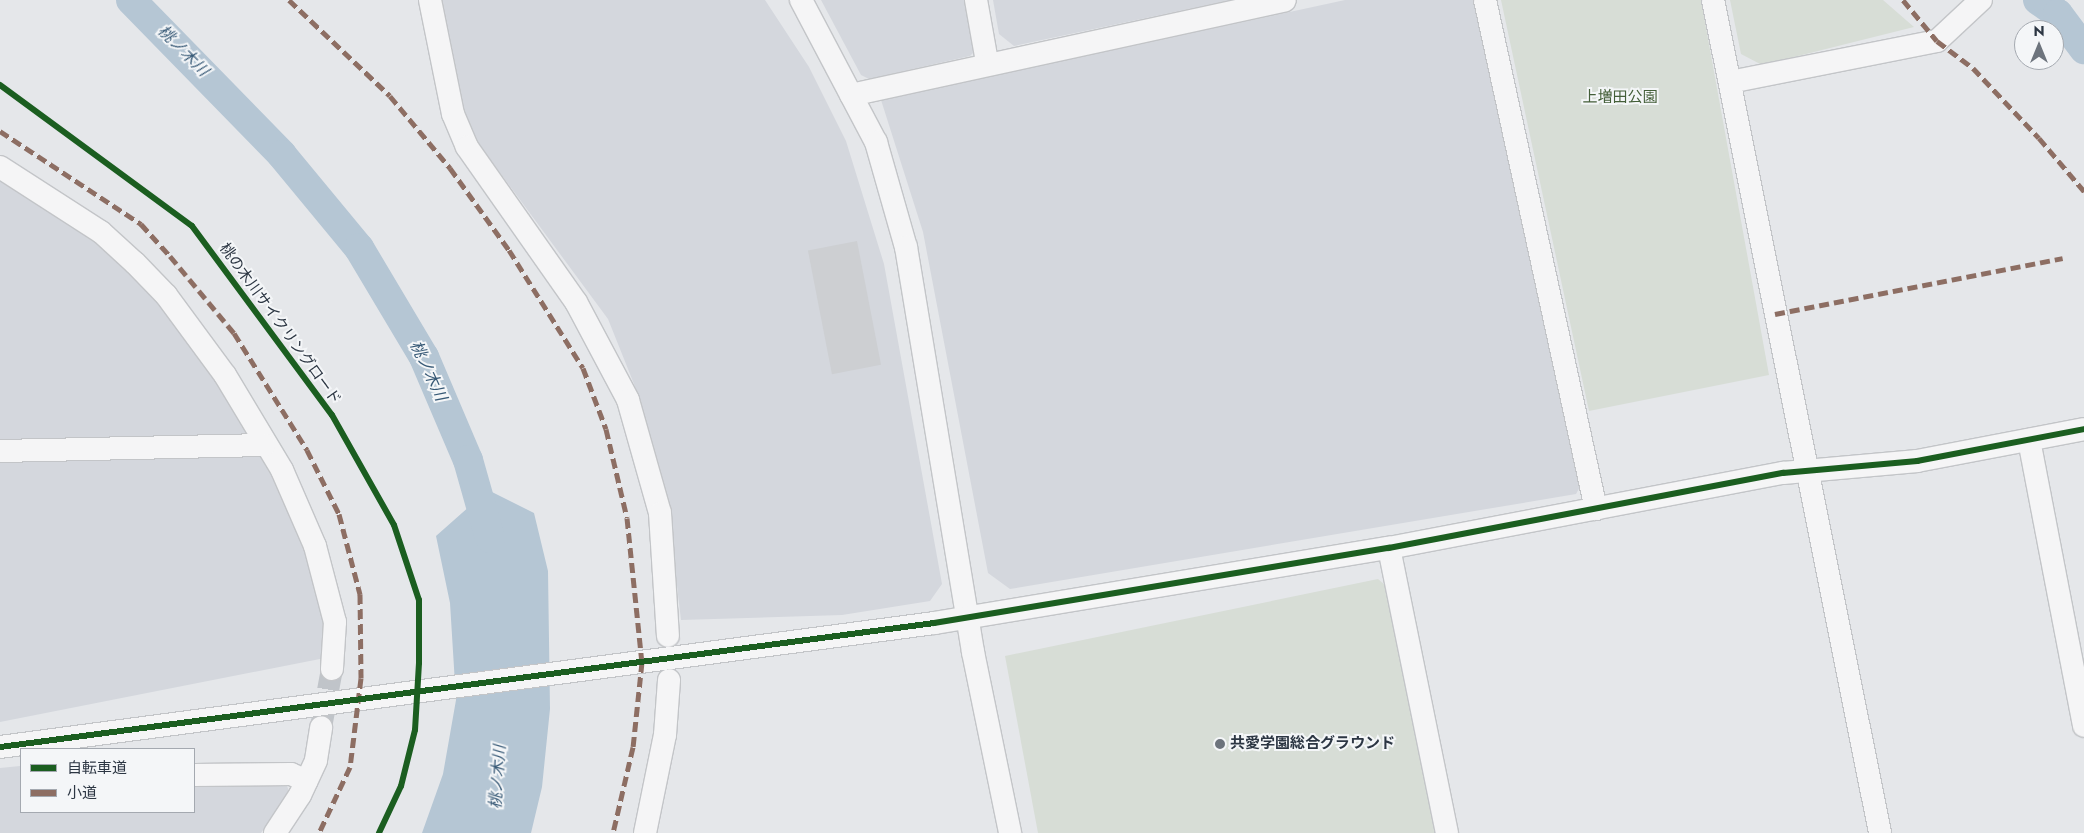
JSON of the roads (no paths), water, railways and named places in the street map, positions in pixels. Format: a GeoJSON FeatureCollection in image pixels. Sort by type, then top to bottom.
{"type":"FeatureCollection","features":[{"type":"Feature","properties":{"kind":"street"},"geometry":{"type":"LineString","coordinates":[[430,0],[453,114],[467,147],[576,302],[628,400],[660,513],[668,636]]}},
{"type":"Feature","properties":{"kind":"street"},"geometry":{"type":"LineString","coordinates":[[801,0],[876,142],[906,247],[968,617],[1010,833]]}},
{"type":"Feature","properties":{"kind":"street"},"geometry":{"type":"LineString","coordinates":[[976,0],[987,62]]}},
{"type":"Feature","properties":{"kind":"street"},"geometry":{"type":"LineString","coordinates":[[851,95],[987,62],[1286,0]]}},
{"type":"Feature","properties":{"kind":"street"},"geometry":{"type":"LineString","coordinates":[[1485,0],[1596,509]]}},
{"type":"Feature","properties":{"kind":"street"},"geometry":{"type":"LineString","coordinates":[[1713,0],[1880,833]]}},
{"type":"Feature","properties":{"kind":"street"},"geometry":{"type":"LineString","coordinates":[[1730,82],[1944,37],[1981,0]]}},
{"type":"Feature","properties":{"kind":"street"},"geometry":{"type":"LineString","coordinates":[[0,167],[101,232],[166,295],[225,375],[264,445],[282,470],[325,578],[334,622],[332,669]]}},
{"type":"Feature","properties":{"kind":"street"},"geometry":{"type":"LineString","coordinates":[[13,748],[968,617],[1389,548],[1807,471],[1917,460],[2084,429]]}},
{"type":"Feature","properties":{"kind":"street"},"geometry":{"type":"LineString","coordinates":[[2028,440],[2084,726]]}},
{"type":"Feature","properties":{"kind":"street"},"geometry":{"type":"LineString","coordinates":[[0,451],[264,445]]}},
{"type":"Feature","properties":{"kind":"street"},"geometry":{"type":"LineString","coordinates":[[1389,548],[1447,833]]}},
{"type":"Feature","properties":{"kind":"street"},"geometry":{"type":"LineString","coordinates":[[645,833],[665,735],[669,680]]}},
{"type":"Feature","properties":{"kind":"street"},"geometry":{"type":"LineString","coordinates":[[275,833],[307,781],[316,760],[321,727]]}},
{"type":"Feature","properties":{"kind":"street"},"geometry":{"type":"LineString","coordinates":[[195,776],[291,774],[307,781]]}},
{"type":"Feature","properties":{"kind":"water"},"geometry":{"type":"Polygon","coordinates":[[[488,490],[534,513],[548,571],[550,709],[542,787],[531,833],[422,833],[443,774],[456,700],[450,603],[436,536],[488,490]]]}},
{"type":"Feature","properties":{"kind":"waterway","name":"桃ノ木川"},"geometry":{"type":"LineString","coordinates":[[131,0],[282,155],[359,248],[424,357],[468,460],[490,538]]}},
{"type":"Feature","properties":{"kind":"waterway"},"geometry":{"type":"LineString","coordinates":[[2038,0],[2058,14],[2084,49]]}},
{"type":"Feature","properties":{"kind":"tunnel"},"geometry":{"type":"LineString","coordinates":[[322,722],[332,669]]}},
{"type":"Feature","properties":{"kind":"place","name":"共愛学園総合グラウンド"},"geometry":{"type":"Point","coordinates":[1220,744]}},
{"type":"Feature","properties":{"kind":"park label","name":"上増田公園"},"geometry":{"type":"Point","coordinates":[1620,98]}}]}
